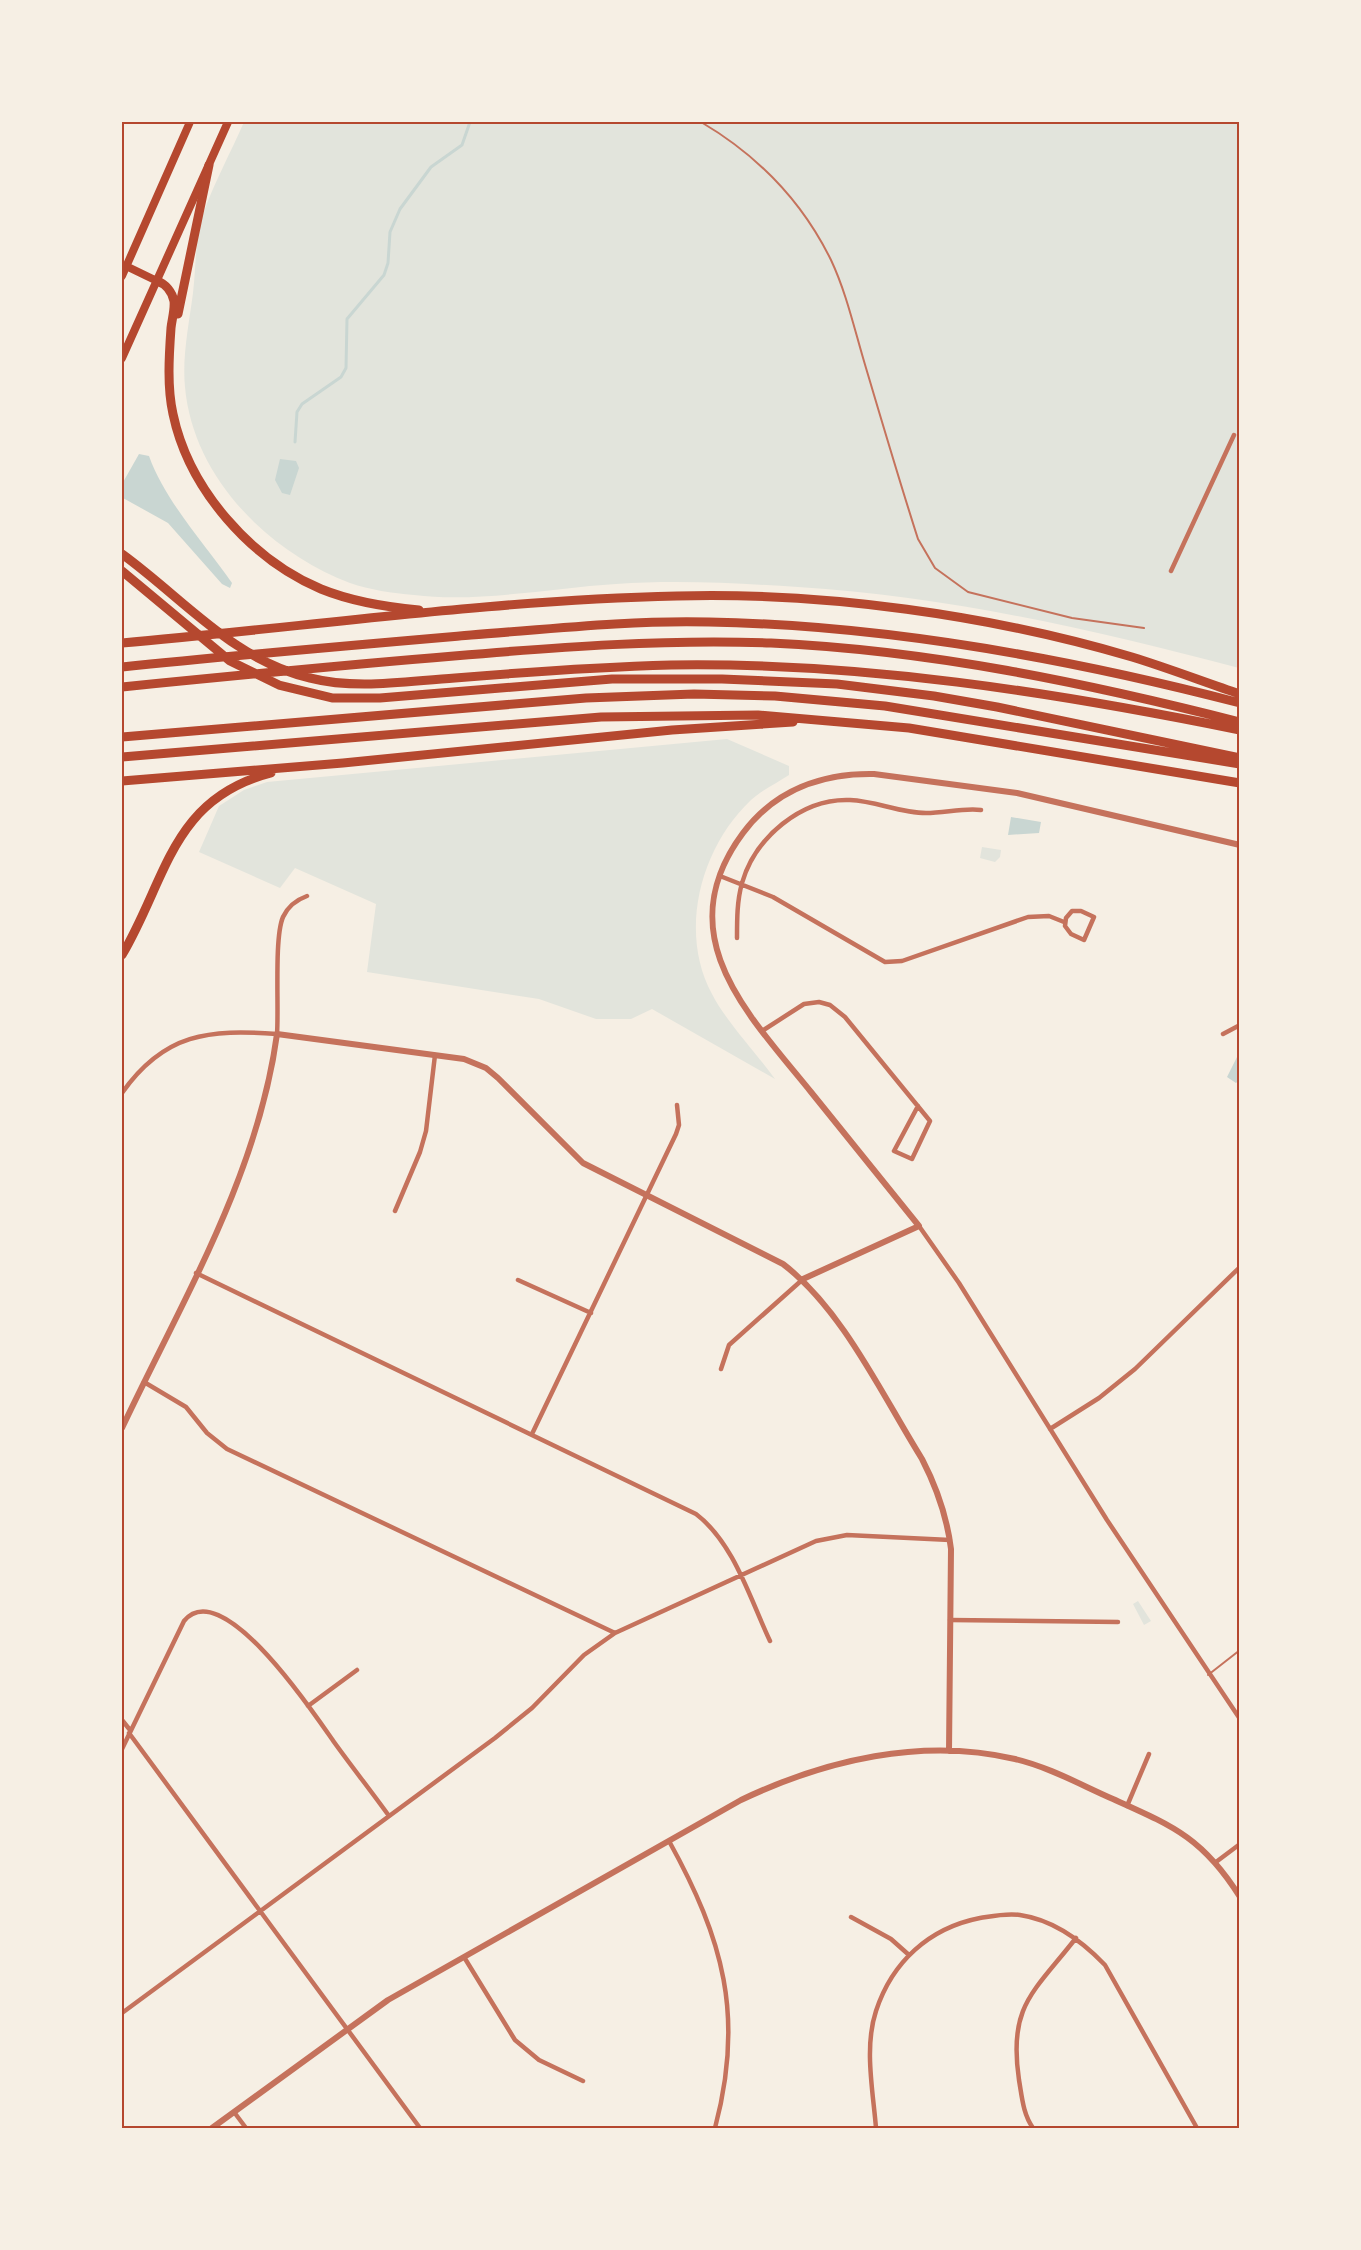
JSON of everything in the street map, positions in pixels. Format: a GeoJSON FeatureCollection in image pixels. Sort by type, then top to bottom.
{"type":"FeatureCollection","features":[{"type":"Feature","properties":{"kind":"highway"},"geometry":{"type":"LineString","coordinates":[[170,355],[209,165]]}},
{"type":"Feature","properties":{"kind":"highway"},"geometry":{"type":"LineString","coordinates":[[157,281],[166,287],[174,303],[170,355],[172,413],[181,444],[198,477],[218,506],[243,535],[267,557],[321,589],[354,600],[385,607],[419,610],[481,609]]}},
{"type":"Feature","properties":{"kind":"highway"},"geometry":{"type":"LineString","coordinates":[[122,554],[218,634],[262,662],[284,671],[335,683],[379,683],[672,665],[812,669],[987,685],[1105,704],[1239,730]]}},
{"type":"Feature","properties":{"kind":"highway"},"geometry":{"type":"LineString","coordinates":[[122,571],[209,645],[256,675],[288,688],[333,698],[380,698],[612,679],[722,679],[837,684],[986,705],[1239,758]]}},
{"type":"Feature","properties":{"kind":"highway"},"geometry":{"type":"LineString","coordinates":[[122,643],[481,609],[679,596],[819,602],[907,611],[1011,629],[1110,651],[1239,694]]}},
{"type":"Feature","properties":{"kind":"highway"},"geometry":{"type":"LineString","coordinates":[[122,667],[614,624],[728,622],[824,627],[944,642],[1062,663],[1239,703]]}},
{"type":"Feature","properties":{"kind":"highway"},"geometry":{"type":"LineString","coordinates":[[122,687],[563,647],[674,642],[772,643],[884,653],[1004,671],[1119,693],[1239,722]]}},
{"type":"Feature","properties":{"kind":"highway"},"geometry":{"type":"LineString","coordinates":[[122,737],[586,698],[694,694],[766,696],[896,708],[1239,764]]}},
{"type":"Feature","properties":{"kind":"highway"},"geometry":{"type":"LineString","coordinates":[[122,758],[601,717],[758,715],[847,721],[977,738],[1239,783]]}},
{"type":"Feature","properties":{"kind":"highway"},"geometry":{"type":"LineString","coordinates":[[122,781],[672,730],[847,721]]}},
{"type":"Feature","properties":{"kind":"highway"},"geometry":{"type":"LineString","coordinates":[[122,955],[176,842],[193,818],[209,803],[242,782],[308,765]]}},
{"type":"Feature","properties":{"kind":"main road"},"geometry":{"type":"LineString","coordinates":[[122,276],[124,265],[190,122]]}},
{"type":"Feature","properties":{"kind":"main road"},"geometry":{"type":"LineString","coordinates":[[122,358],[228,122]]}},
{"type":"Feature","properties":{"kind":"main road"},"geometry":{"type":"LineString","coordinates":[[124,265],[157,281]]}},
{"type":"Feature","properties":{"kind":"street"},"geometry":{"type":"LineString","coordinates":[[1171,571],[1234,435]]}},
{"type":"Feature","properties":{"kind":"street"},"geometry":{"type":"LineString","coordinates":[[1239,844],[1017,793],[852,773],[833,776],[798,787],[767,807],[739,838],[720,876],[714,919],[718,956],[731,989],[762,1031],[919,1226],[959,1283],[1050,1429],[1208,1675],[1239,1719]]}},
{"type":"Feature","properties":{"kind":"street"},"geometry":{"type":"LineString","coordinates":[[737,938],[737,909],[742,884],[751,861],[773,833],[789,819],[820,803],[836,800],[865,801],[926,813],[981,810]]}},
{"type":"Feature","properties":{"kind":"street"},"geometry":{"type":"LineString","coordinates":[[720,876],[773,897],[885,962],[902,961],[1028,917],[1049,916],[1064,922],[1068,933],[1084,940],[1094,917],[1077,910],[1069,914],[1064,922]]}},
{"type":"Feature","properties":{"kind":"street"},"geometry":{"type":"LineString","coordinates":[[122,1428],[246,1164],[266,1098],[277,1034],[280,925],[289,907],[298,899],[307,896]]}},
{"type":"Feature","properties":{"kind":"street"},"geometry":{"type":"LineString","coordinates":[[762,1031],[804,1004],[819,1002],[830,1005],[845,1017],[918,1106],[930,1121],[912,1159],[894,1151],[918,1106]]}},
{"type":"Feature","properties":{"kind":"street"},"geometry":{"type":"LineString","coordinates":[[1223,1034],[1239,1025]]}},
{"type":"Feature","properties":{"kind":"street"},"geometry":{"type":"LineString","coordinates":[[122,1093],[148,1062],[188,1039],[225,1031],[277,1034],[464,1059],[486,1068],[583,1163],[646,1197],[766,1254],[803,1279],[830,1310],[922,1460],[940,1499],[950,1540],[949,1751]]}},
{"type":"Feature","properties":{"kind":"street"},"geometry":{"type":"LineString","coordinates":[[394,1210],[420,1152],[435,1055]]}},
{"type":"Feature","properties":{"kind":"street"},"geometry":{"type":"LineString","coordinates":[[532,1434],[676,1134],[679,1125],[677,1105]]}},
{"type":"Feature","properties":{"kind":"street"},"geometry":{"type":"LineString","coordinates":[[721,1369],[729,1345],[803,1279],[919,1226]]}},
{"type":"Feature","properties":{"kind":"street"},"geometry":{"type":"LineString","coordinates":[[1050,1429],[1123,1380],[1239,1267]]}},
{"type":"Feature","properties":{"kind":"street"},"geometry":{"type":"LineString","coordinates":[[196,1273],[696,1514],[717,1534],[739,1574],[770,1641]]}},
{"type":"Feature","properties":{"kind":"street"},"geometry":{"type":"LineString","coordinates":[[518,1280],[591,1313]]}},
{"type":"Feature","properties":{"kind":"street"},"geometry":{"type":"LineString","coordinates":[[144,1382],[180,1403],[207,1433],[227,1449],[615,1633]]}},
{"type":"Feature","properties":{"kind":"street"},"geometry":{"type":"LineString","coordinates":[[122,2013],[532,1708],[584,1655],[615,1633],[800,1546],[830,1538],[868,1536],[950,1540]]}},
{"type":"Feature","properties":{"kind":"street"},"geometry":{"type":"LineString","coordinates":[[122,1749],[184,1621],[194,1612],[202,1610],[228,1622],[260,1646],[308,1706],[389,1816]]}},
{"type":"Feature","properties":{"kind":"street"},"geometry":{"type":"LineString","coordinates":[[950,1620],[1118,1622]]}},
{"type":"Feature","properties":{"kind":"street"},"geometry":{"type":"LineString","coordinates":[[308,1706],[357,1670]]}},
{"type":"Feature","properties":{"kind":"street"},"geometry":{"type":"LineString","coordinates":[[122,1720],[420,2128]]}},
{"type":"Feature","properties":{"kind":"street"},"geometry":{"type":"LineString","coordinates":[[212,2128],[346,2028],[388,2000],[774,1784],[821,1767],[884,1754],[949,1751],[997,1756],[1025,1762],[1127,1806],[1186,1835],[1216,1862],[1239,1897]]}},
{"type":"Feature","properties":{"kind":"street"},"geometry":{"type":"LineString","coordinates":[[1127,1806],[1149,1754]]}},
{"type":"Feature","properties":{"kind":"street"},"geometry":{"type":"LineString","coordinates":[[669,1841],[706,1912],[715,1940],[725,1987],[728,2054],[725,2083],[715,2128]]}},
{"type":"Feature","properties":{"kind":"street"},"geometry":{"type":"LineString","coordinates":[[1216,1862],[1239,1844]]}},
{"type":"Feature","properties":{"kind":"street"},"geometry":{"type":"LineString","coordinates":[[876,2128],[870,2047],[872,2029],[882,1994],[909,1955],[949,1928],[999,1915],[1035,1919],[1076,1938],[1090,1949],[1113,1976],[1197,2128]]}},
{"type":"Feature","properties":{"kind":"street"},"geometry":{"type":"LineString","coordinates":[[851,1917],[891,1939],[909,1955]]}},
{"type":"Feature","properties":{"kind":"street"},"geometry":{"type":"LineString","coordinates":[[1033,2128],[1024,2111],[1020,2088],[1015,2054],[1017,2024],[1028,1999],[1076,1938]]}},
{"type":"Feature","properties":{"kind":"street"},"geometry":{"type":"LineString","coordinates":[[464,1957],[515,2040],[539,2060],[583,2082]]}},
{"type":"Feature","properties":{"kind":"street"},"geometry":{"type":"LineString","coordinates":[[234,2112],[246,2128]]}},
{"type":"Feature","properties":{"kind":"lane"},"geometry":{"type":"LineString","coordinates":[[701,122],[738,145],[767,171],[800,209],[828,254],[850,314],[918,539],[935,568],[960,588],[979,596],[1072,618],[1144,628]]}},
{"type":"Feature","properties":{"kind":"lane"},"geometry":{"type":"LineString","coordinates":[[1208,1675],[1239,1650]]}},
{"type":"Feature","properties":{"kind":"shaded area"},"geometry":{"type":"Polygon","coordinates":[[[244,122],[1239,122],[1239,668],[1075,628],[910,598],[798,587],[707,582],[616,584],[489,596],[438,597],[365,588],[320,569],[291,552],[264,531],[240,507],[219,480],[203,451],[191,420],[185,387],[185,352],[200,223],[244,122]]]}},
{"type":"Feature","properties":{"kind":"shaded area"},"geometry":{"type":"Polygon","coordinates":[[[139,454],[149,456],[175,506],[232,583],[230,588],[222,584],[168,523],[123,498],[122,484],[139,454]]]}},
{"type":"Feature","properties":{"kind":"shaded area"},"geometry":{"type":"Polygon","coordinates":[[[280,459],[296,461],[299,468],[290,495],[282,493],[275,480],[280,459]]]}},
{"type":"Feature","properties":{"kind":"shaded area"},"geometry":{"type":"Polygon","coordinates":[[[727,739],[789,766],[789,775],[751,800],[719,841],[700,891],[696,917],[697,944],[702,970],[712,994],[733,1026],[775,1079],[652,1009],[631,1019],[596,1019],[539,999],[367,972],[376,904],[295,868],[280,888],[199,852],[219,806],[244,790],[267,782],[727,739]]]}},
{"type":"Feature","properties":{"kind":"shaded area"},"geometry":{"type":"Polygon","coordinates":[[[1011,817],[1041,822],[1039,833],[1008,835],[1011,817]]]}},
{"type":"Feature","properties":{"kind":"shaded area"},"geometry":{"type":"Polygon","coordinates":[[[982,847],[1001,850],[1000,857],[995,862],[980,858],[982,847]]]}},
{"type":"Feature","properties":{"kind":"shaded area"},"geometry":{"type":"Polygon","coordinates":[[[1239,1053],[1239,1080],[1236,1083],[1227,1077],[1239,1053]]]}},
{"type":"Feature","properties":{"kind":"shaded area"},"geometry":{"type":"Polygon","coordinates":[[[1138,1601],[1151,1621],[1144,1625],[1133,1604],[1138,1601]]]}},
{"type":"Feature","properties":{"kind":"waterway"},"geometry":{"type":"LineString","coordinates":[[295,442],[297,412],[302,404],[341,377],[346,368],[347,319],[384,275],[388,263],[390,232],[400,209],[431,167],[462,145],[470,122]]}}]}
